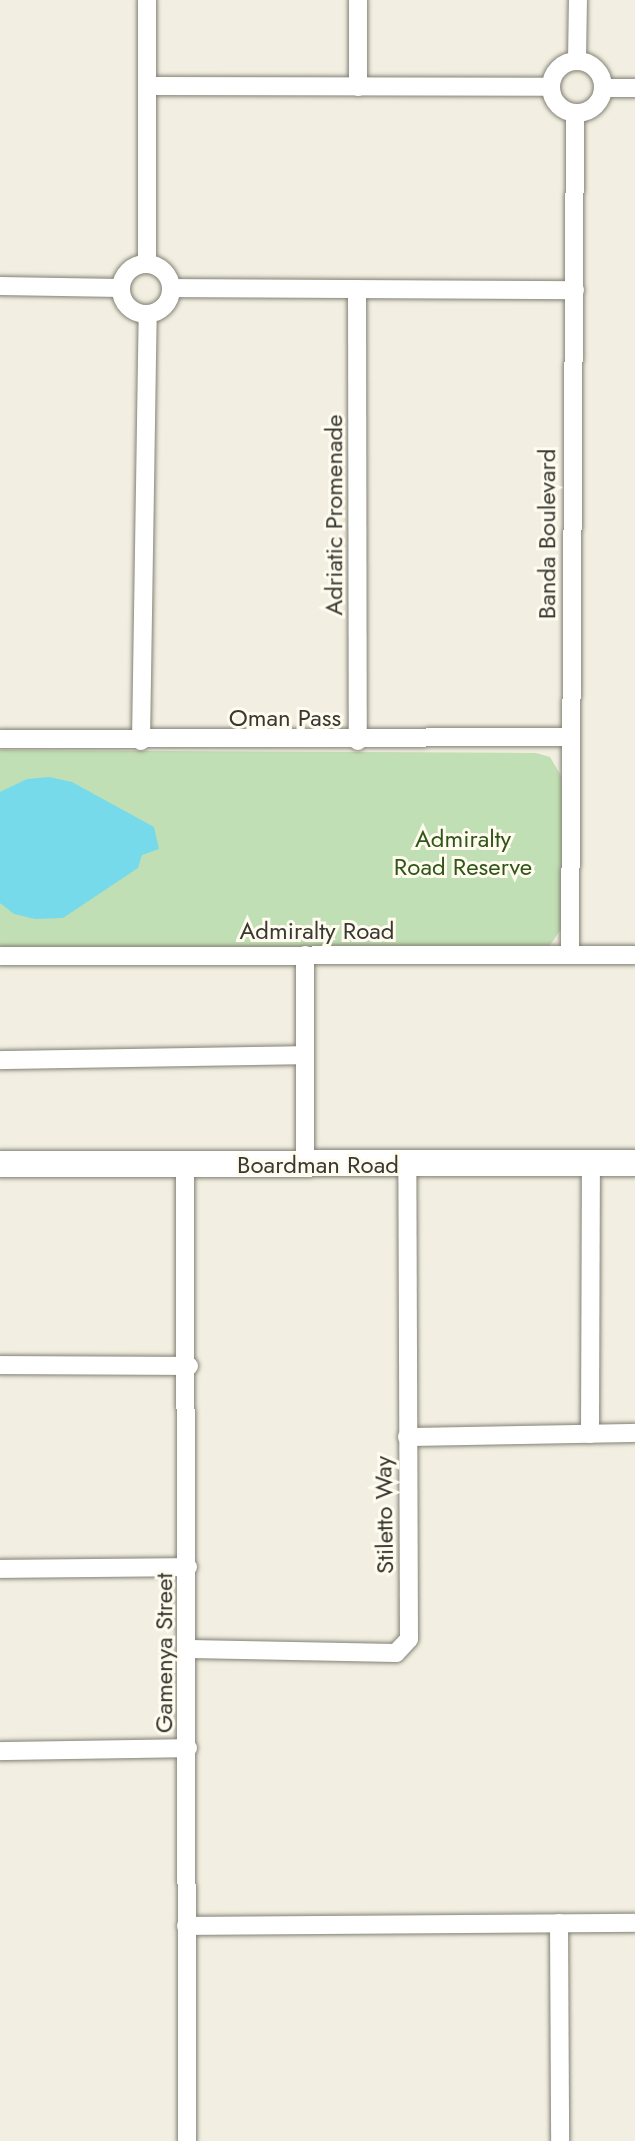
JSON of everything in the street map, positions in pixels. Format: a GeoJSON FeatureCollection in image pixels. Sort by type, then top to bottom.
{"type":"FeatureCollection","features":[{"type":"Feature","properties":{"kind":"street"},"geometry":{"type":"LineString","coordinates":[[147,0],[147,264]]}},
{"type":"Feature","properties":{"kind":"street"},"geometry":{"type":"LineString","coordinates":[[358,0],[358,87]]}},
{"type":"Feature","properties":{"kind":"street"},"geometry":{"type":"LineString","coordinates":[[577,61],[578,0]]}},
{"type":"Feature","properties":{"kind":"street"},"geometry":{"type":"LineString","coordinates":[[577,61],[596,69],[604,88],[595,107],[575,114],[558,105],[551,87],[557,71],[577,61]]}},
{"type":"Feature","properties":{"kind":"street"},"geometry":{"type":"LineString","coordinates":[[147,86],[551,87]]}},
{"type":"Feature","properties":{"kind":"street"},"geometry":{"type":"LineString","coordinates":[[604,88],[635,88]]}},
{"type":"Feature","properties":{"kind":"street","name":"Banda Boulevard"},"geometry":{"type":"LineString","coordinates":[[570,955],[575,114]]}},
{"type":"Feature","properties":{"kind":"street"},"geometry":{"type":"LineString","coordinates":[[147,264],[161,269],[171,288],[165,306],[148,314],[129,307],[121,288],[130,271],[147,264]]}},
{"type":"Feature","properties":{"kind":"street"},"geometry":{"type":"LineString","coordinates":[[0,286],[121,288]]}},
{"type":"Feature","properties":{"kind":"street"},"geometry":{"type":"LineString","coordinates":[[171,288],[575,290]]}},
{"type":"Feature","properties":{"kind":"street","name":"Adriatic Promenade"},"geometry":{"type":"LineString","coordinates":[[357,289],[358,741]]}},
{"type":"Feature","properties":{"kind":"street"},"geometry":{"type":"LineString","coordinates":[[141,741],[148,314]]}},
{"type":"Feature","properties":{"kind":"street","name":"Oman Pass"},"geometry":{"type":"LineString","coordinates":[[0,739],[358,741],[571,737]]}},
{"type":"Feature","properties":{"kind":"street"},"geometry":{"type":"LineString","coordinates":[[305,955],[305,1163]]}},
{"type":"Feature","properties":{"kind":"street","name":"Admiralty Road"},"geometry":{"type":"LineString","coordinates":[[0,956],[635,955]]}},
{"type":"Feature","properties":{"kind":"street"},"geometry":{"type":"LineString","coordinates":[[0,1060],[305,1055]]}},
{"type":"Feature","properties":{"kind":"street","name":"Boardman Road"},"geometry":{"type":"LineString","coordinates":[[0,1164],[305,1163],[407,1166],[635,1163]]}},
{"type":"Feature","properties":{"kind":"street","name":"Gamenya Street"},"geometry":{"type":"LineString","coordinates":[[185,1165],[190,1649],[187,2141]]}},
{"type":"Feature","properties":{"kind":"street"},"geometry":{"type":"LineString","coordinates":[[590,1434],[591,1165]]}},
{"type":"Feature","properties":{"kind":"street","name":"Stiletto Way"},"geometry":{"type":"LineString","coordinates":[[190,1649],[396,1653],[409,1639],[407,1166]]}},
{"type":"Feature","properties":{"kind":"street"},"geometry":{"type":"LineString","coordinates":[[0,1365],[189,1366]]}},
{"type":"Feature","properties":{"kind":"street"},"geometry":{"type":"LineString","coordinates":[[407,1437],[635,1433]]}},
{"type":"Feature","properties":{"kind":"street"},"geometry":{"type":"LineString","coordinates":[[0,1569],[188,1567]]}},
{"type":"Feature","properties":{"kind":"street"},"geometry":{"type":"LineString","coordinates":[[0,1751],[188,1748]]}},
{"type":"Feature","properties":{"kind":"street"},"geometry":{"type":"LineString","coordinates":[[559,1923],[560,2141]]}},
{"type":"Feature","properties":{"kind":"street"},"geometry":{"type":"LineString","coordinates":[[186,1926],[635,1923]]}},
{"type":"Feature","properties":{"kind":"green space","name":"Admiralty Road Reserve"},"geometry":{"type":"Polygon","coordinates":[[[0,750],[536,753],[550,757],[563,779],[562,928],[548,948],[0,948],[0,750]]]}},
{"type":"Feature","properties":{"kind":"water"},"geometry":{"type":"Polygon","coordinates":[[[49,777],[72,782],[154,827],[159,849],[142,855],[138,868],[63,918],[35,919],[14,914],[0,903],[0,792],[27,779],[49,777]]]}}]}
